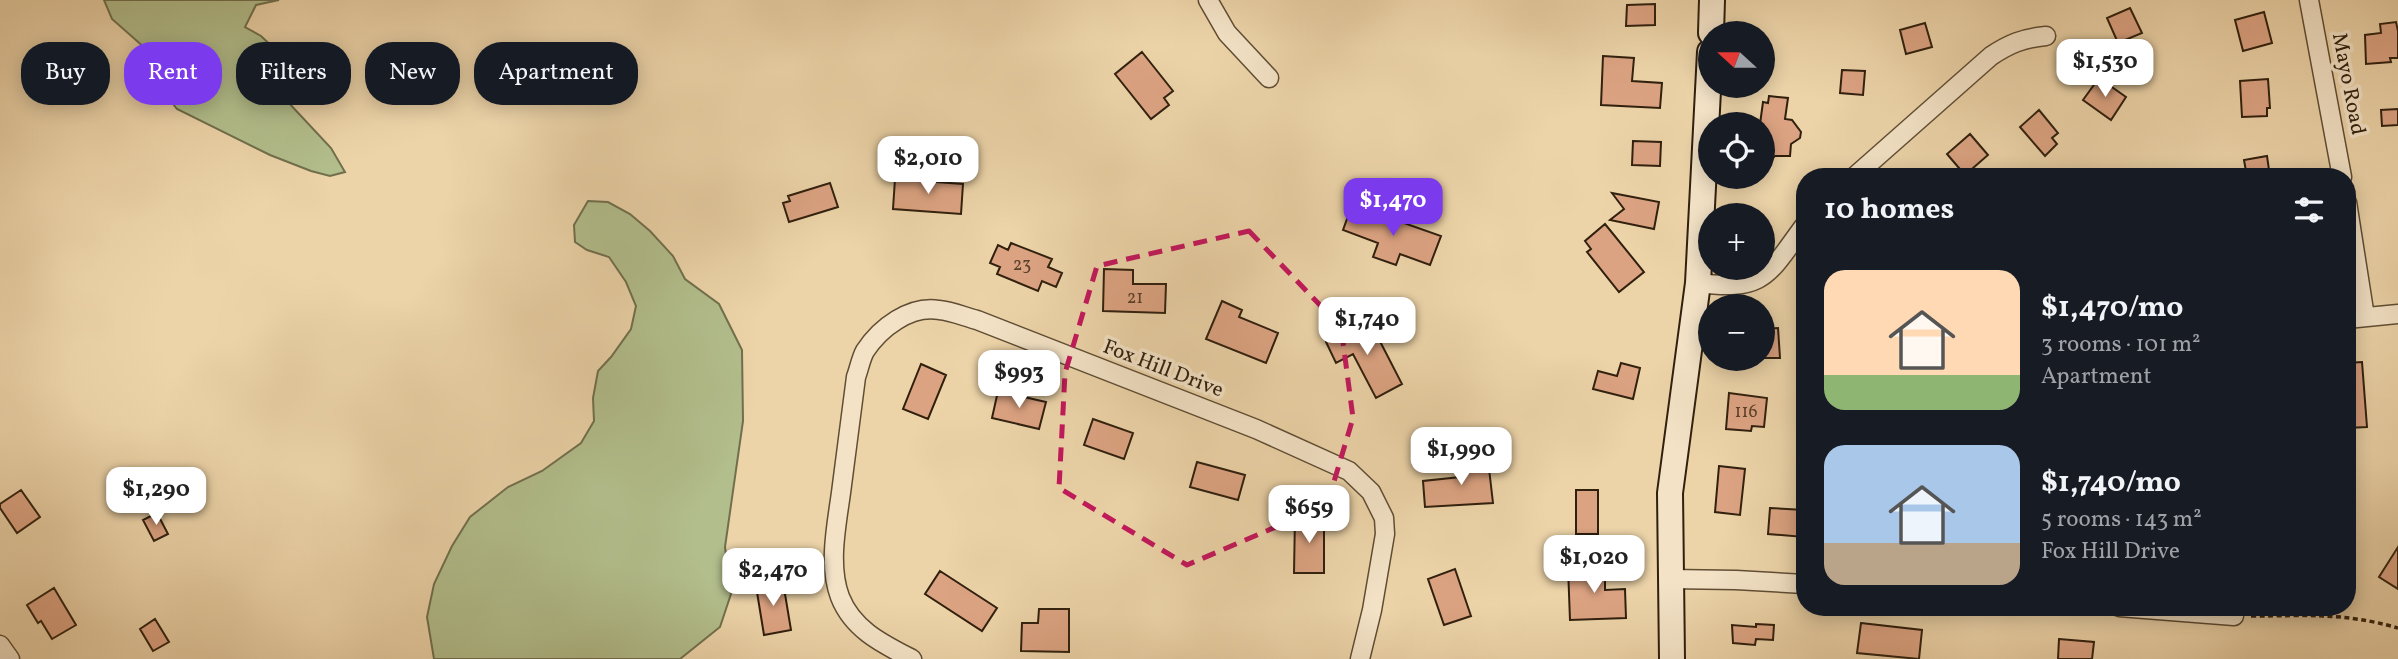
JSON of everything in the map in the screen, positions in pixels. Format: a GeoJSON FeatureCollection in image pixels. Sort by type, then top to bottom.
{"type":"FeatureCollection","features":[{"type":"Feature","properties":{"kind":"street"},"geometry":{"type":"LineString","coordinates":[[1208,0],[1227,33],[1269,78]]}},
{"type":"Feature","properties":{"kind":"street"},"geometry":{"type":"LineString","coordinates":[[1711,21],[1712,0]]}},
{"type":"Feature","properties":{"kind":"street","name":"Mayo Road"},"geometry":{"type":"LineString","coordinates":[[2309,0],[2340,168]]}},
{"type":"Feature","properties":{"kind":"street"},"geometry":{"type":"LineString","coordinates":[[1864,168],[1991,57],[2008,45],[2025,38],[2046,36]]}},
{"type":"Feature","properties":{"kind":"street"},"geometry":{"type":"LineString","coordinates":[[1672,659],[1670,493],[1698,284],[1708,98]]}},
{"type":"Feature","properties":{"kind":"street"},"geometry":{"type":"LineString","coordinates":[[1698,284],[1738,286],[1753,282],[1781,260],[1796,238]]}},
{"type":"Feature","properties":{"kind":"street","name":"Fox Hill Drive"},"geometry":{"type":"LineString","coordinates":[[912,659],[876,640],[859,626],[841,597],[836,573],[835,541],[856,377],[864,352],[885,328],[902,317],[920,310],[939,309],[977,320],[1256,429],[1349,471],[1371,492],[1384,518],[1385,534],[1372,610],[1360,659]]}},
{"type":"Feature","properties":{"kind":"street"},"geometry":{"type":"LineString","coordinates":[[2356,318],[2398,314]]}},
{"type":"Feature","properties":{"kind":"street"},"geometry":{"type":"LineString","coordinates":[[1670,579],[1796,584]]}},
{"type":"Feature","properties":{"kind":"street"},"geometry":{"type":"LineString","coordinates":[[0,645],[10,659]]}},
{"type":"Feature","properties":{"kind":"path"},"geometry":{"type":"LineString","coordinates":[[2340,616],[2398,628]]}},
{"type":"Feature","properties":{"kind":"highlighted area"},"geometry":{"type":"Polygon","coordinates":[[[1249,231],[1341,327],[1353,418],[1327,505],[1187,565],[1059,488],[1065,373],[1097,266],[1249,231]]]}},
{"type":"Feature","properties":{"kind":"green space"},"geometry":{"type":"Polygon","coordinates":[[[104,0],[279,0],[256,5],[245,27],[267,42],[236,42],[236,105],[291,105],[331,148],[345,172],[330,176],[311,171],[270,155],[177,109],[174,105],[222,105],[222,42],[138,42],[112,19],[104,0]]]}},
{"type":"Feature","properties":{"kind":"green space"},"geometry":{"type":"Polygon","coordinates":[[[588,201],[608,202],[630,214],[650,231],[673,256],[685,279],[719,304],[742,350],[743,421],[725,547],[731,594],[720,627],[680,659],[434,659],[427,617],[434,584],[452,546],[470,517],[508,487],[542,471],[581,443],[594,421],[593,398],[598,371],[631,329],[636,306],[626,282],[609,257],[587,250],[575,242],[574,225],[588,201]]]}},
{"type":"Feature","properties":{"kind":"building"},"geometry":{"type":"Polygon","coordinates":[[[1655,4],[1655,25],[1626,26],[1627,5],[1655,4]]]}},
{"type":"Feature","properties":{"kind":"building"},"geometry":{"type":"Polygon","coordinates":[[[2130,8],[2142,33],[2118,43],[2107,18],[2130,8]]]}},
{"type":"Feature","properties":{"kind":"building"},"geometry":{"type":"Polygon","coordinates":[[[2264,12],[2272,43],[2243,51],[2235,20],[2264,12]]]}},
{"type":"Feature","properties":{"kind":"building"},"geometry":{"type":"Polygon","coordinates":[[[2396,22],[2398,58],[2390,58],[2391,62],[2366,64],[2365,35],[2381,33],[2380,24],[2396,22]]]}},
{"type":"Feature","properties":{"kind":"building"},"geometry":{"type":"Polygon","coordinates":[[[1925,23],[1932,47],[1906,54],[1900,30],[1925,23]]]}},
{"type":"Feature","properties":{"kind":"building"},"geometry":{"type":"Polygon","coordinates":[[[1142,52],[1173,91],[1164,98],[1169,105],[1151,119],[1115,74],[1142,52]]]}},
{"type":"Feature","properties":{"kind":"building"},"geometry":{"type":"Polygon","coordinates":[[[1603,56],[1634,58],[1632,81],[1662,83],[1660,108],[1601,105],[1603,56]]]}},
{"type":"Feature","properties":{"kind":"building"},"geometry":{"type":"Polygon","coordinates":[[[1842,70],[1865,71],[1863,95],[1840,93],[1842,70]]]}},
{"type":"Feature","properties":{"kind":"building"},"geometry":{"type":"Polygon","coordinates":[[[2099,78],[2126,97],[2111,120],[2083,100],[2099,78]]]}},
{"type":"Feature","properties":{"kind":"building"},"geometry":{"type":"Polygon","coordinates":[[[2268,79],[2270,108],[2267,108],[2267,116],[2242,117],[2240,81],[2268,79]]]}},
{"type":"Feature","properties":{"kind":"building"},"geometry":{"type":"Polygon","coordinates":[[[1769,98],[1788,98],[1785,119],[1792,120],[1801,132],[1800,138],[1791,144],[1790,156],[1775,156],[1775,112],[1762,112],[1763,102],[1768,103],[1769,98]]]}},
{"type":"Feature","properties":{"kind":"building"},"geometry":{"type":"Polygon","coordinates":[[[2398,109],[2398,125],[2382,126],[2381,110],[2398,109]]]}},
{"type":"Feature","properties":{"kind":"building"},"geometry":{"type":"Polygon","coordinates":[[[2039,110],[2058,133],[2052,138],[2057,144],[2045,156],[2020,127],[2039,110]]]}},
{"type":"Feature","properties":{"kind":"building"},"geometry":{"type":"Polygon","coordinates":[[[1970,134],[1988,155],[1973,168],[1959,168],[1947,154],[1970,134]]]}},
{"type":"Feature","properties":{"kind":"building"},"geometry":{"type":"Polygon","coordinates":[[[1633,141],[1661,142],[1660,166],[1632,165],[1633,141]]]}},
{"type":"Feature","properties":{"kind":"building"},"geometry":{"type":"Polygon","coordinates":[[[2267,156],[2269,168],[2245,168],[2244,160],[2267,156]]]}},
{"type":"Feature","properties":{"kind":"building"},"geometry":{"type":"Polygon","coordinates":[[[895,179],[963,184],[961,214],[893,209],[895,179]]]}},
{"type":"Feature","properties":{"kind":"building"},"geometry":{"type":"Polygon","coordinates":[[[830,183],[838,207],[789,222],[783,203],[790,201],[788,196],[830,183]]]}},
{"type":"Feature","properties":{"kind":"building"},"geometry":{"type":"Polygon","coordinates":[[[1612,193],[1659,202],[1654,229],[1610,220],[1624,209],[1612,193]]]}},
{"type":"Feature","properties":{"kind":"building"},"geometry":{"type":"Polygon","coordinates":[[[1351,208],[1385,221],[1387,217],[1441,236],[1430,265],[1400,254],[1396,265],[1373,257],[1378,243],[1343,230],[1351,208]]]}},
{"type":"Feature","properties":{"kind":"building"},"geometry":{"type":"Polygon","coordinates":[[[1605,224],[1644,272],[1619,292],[1587,252],[1591,249],[1585,241],[1605,224]]]}},
{"type":"Feature","properties":{"kind":"building"},"geometry":{"type":"Polygon","coordinates":[[[1011,243],[1052,259],[1048,267],[1062,273],[1056,287],[1042,281],[1038,291],[997,274],[1000,267],[990,263],[998,245],[1008,250],[1011,243]]]}},
{"type":"Feature","properties":{"kind":"building"},"geometry":{"type":"Polygon","coordinates":[[[1104,269],[1133,270],[1133,284],[1166,284],[1165,313],[1103,311],[1104,269]]]}},
{"type":"Feature","properties":{"kind":"building"},"geometry":{"type":"Polygon","coordinates":[[[1222,301],[1242,310],[1239,317],[1278,333],[1266,363],[1206,339],[1222,301]]]}},
{"type":"Feature","properties":{"kind":"building"},"geometry":{"type":"Polygon","coordinates":[[[1369,320],[1402,384],[1376,398],[1353,354],[1336,363],[1326,342],[1369,320]]]}},
{"type":"Feature","properties":{"kind":"building"},"geometry":{"type":"Polygon","coordinates":[[[1775,328],[1778,328],[1780,358],[1775,358],[1775,328]]]}},
{"type":"Feature","properties":{"kind":"building"},"geometry":{"type":"Polygon","coordinates":[[[2356,362],[2362,362],[2367,427],[2356,428],[2356,362]]]}},
{"type":"Feature","properties":{"kind":"building"},"geometry":{"type":"Polygon","coordinates":[[[1621,363],[1640,368],[1633,399],[1593,389],[1598,371],[1617,376],[1621,363]]]}},
{"type":"Feature","properties":{"kind":"building"},"geometry":{"type":"Polygon","coordinates":[[[921,364],[946,375],[928,419],[903,409],[921,364]]]}},
{"type":"Feature","properties":{"kind":"building"},"geometry":{"type":"Polygon","coordinates":[[[998,391],[1046,402],[1039,429],[992,418],[998,391]]]}},
{"type":"Feature","properties":{"kind":"building"},"geometry":{"type":"Polygon","coordinates":[[[1729,393],[1767,398],[1764,427],[1752,426],[1751,431],[1726,429],[1729,393]]]}},
{"type":"Feature","properties":{"kind":"building"},"geometry":{"type":"Polygon","coordinates":[[[1093,419],[1133,433],[1124,459],[1084,445],[1093,419]]]}},
{"type":"Feature","properties":{"kind":"building"},"geometry":{"type":"Polygon","coordinates":[[[1488,460],[1493,503],[1425,507],[1423,481],[1460,477],[1459,463],[1488,460]]]}},
{"type":"Feature","properties":{"kind":"building"},"geometry":{"type":"Polygon","coordinates":[[[1197,462],[1245,475],[1238,500],[1190,487],[1197,462]]]}},
{"type":"Feature","properties":{"kind":"building"},"geometry":{"type":"Polygon","coordinates":[[[1719,466],[1745,469],[1740,515],[1715,512],[1719,466]]]}},
{"type":"Feature","properties":{"kind":"building"},"geometry":{"type":"Polygon","coordinates":[[[21,490],[40,517],[17,533],[0,504],[21,490]]]}},
{"type":"Feature","properties":{"kind":"building"},"geometry":{"type":"Polygon","coordinates":[[[1576,490],[1598,490],[1598,534],[1576,534],[1576,490]]]}},
{"type":"Feature","properties":{"kind":"building"},"geometry":{"type":"Polygon","coordinates":[[[1770,508],[1796,510],[1796,536],[1768,534],[1770,508]]]}},
{"type":"Feature","properties":{"kind":"building"},"geometry":{"type":"Polygon","coordinates":[[[157,513],[168,534],[154,541],[143,520],[157,513]]]}},
{"type":"Feature","properties":{"kind":"building"},"geometry":{"type":"Polygon","coordinates":[[[1295,517],[1324,517],[1324,573],[1294,573],[1295,517]]]}},
{"type":"Feature","properties":{"kind":"building"},"geometry":{"type":"Polygon","coordinates":[[[2398,547],[2398,589],[2379,577],[2398,547]]]}},
{"type":"Feature","properties":{"kind":"building"},"geometry":{"type":"Polygon","coordinates":[[[1605,566],[1605,590],[1625,589],[1626,618],[1570,620],[1568,567],[1605,566]]]}},
{"type":"Feature","properties":{"kind":"building"},"geometry":{"type":"Polygon","coordinates":[[[1455,569],[1471,616],[1444,625],[1428,579],[1455,569]]]}},
{"type":"Feature","properties":{"kind":"building"},"geometry":{"type":"Polygon","coordinates":[[[940,571],[997,608],[982,631],[925,594],[940,571]]]}},
{"type":"Feature","properties":{"kind":"building"},"geometry":{"type":"Polygon","coordinates":[[[783,582],[791,630],[764,635],[756,586],[783,582]]]}},
{"type":"Feature","properties":{"kind":"building"},"geometry":{"type":"Polygon","coordinates":[[[54,588],[76,625],[52,639],[27,605],[54,588]]]}},
{"type":"Feature","properties":{"kind":"building"},"geometry":{"type":"Polygon","coordinates":[[[1039,609],[1069,609],[1069,652],[1021,651],[1022,623],[1038,623],[1039,609]]]}},
{"type":"Feature","properties":{"kind":"building"},"geometry":{"type":"Polygon","coordinates":[[[155,619],[169,642],[153,651],[140,629],[155,619]]]}},
{"type":"Feature","properties":{"kind":"building"},"geometry":{"type":"Polygon","coordinates":[[[1861,623],[1922,630],[1919,659],[1857,653],[1861,623]]]}},
{"type":"Feature","properties":{"kind":"building"},"geometry":{"type":"Polygon","coordinates":[[[1756,624],[1774,625],[1773,640],[1756,639],[1755,645],[1733,643],[1732,625],[1756,627],[1756,624]]]}},
{"type":"Feature","properties":{"kind":"building"},"geometry":{"type":"Polygon","coordinates":[[[2059,639],[2094,642],[2092,659],[2058,659],[2059,639]]]}}]}
